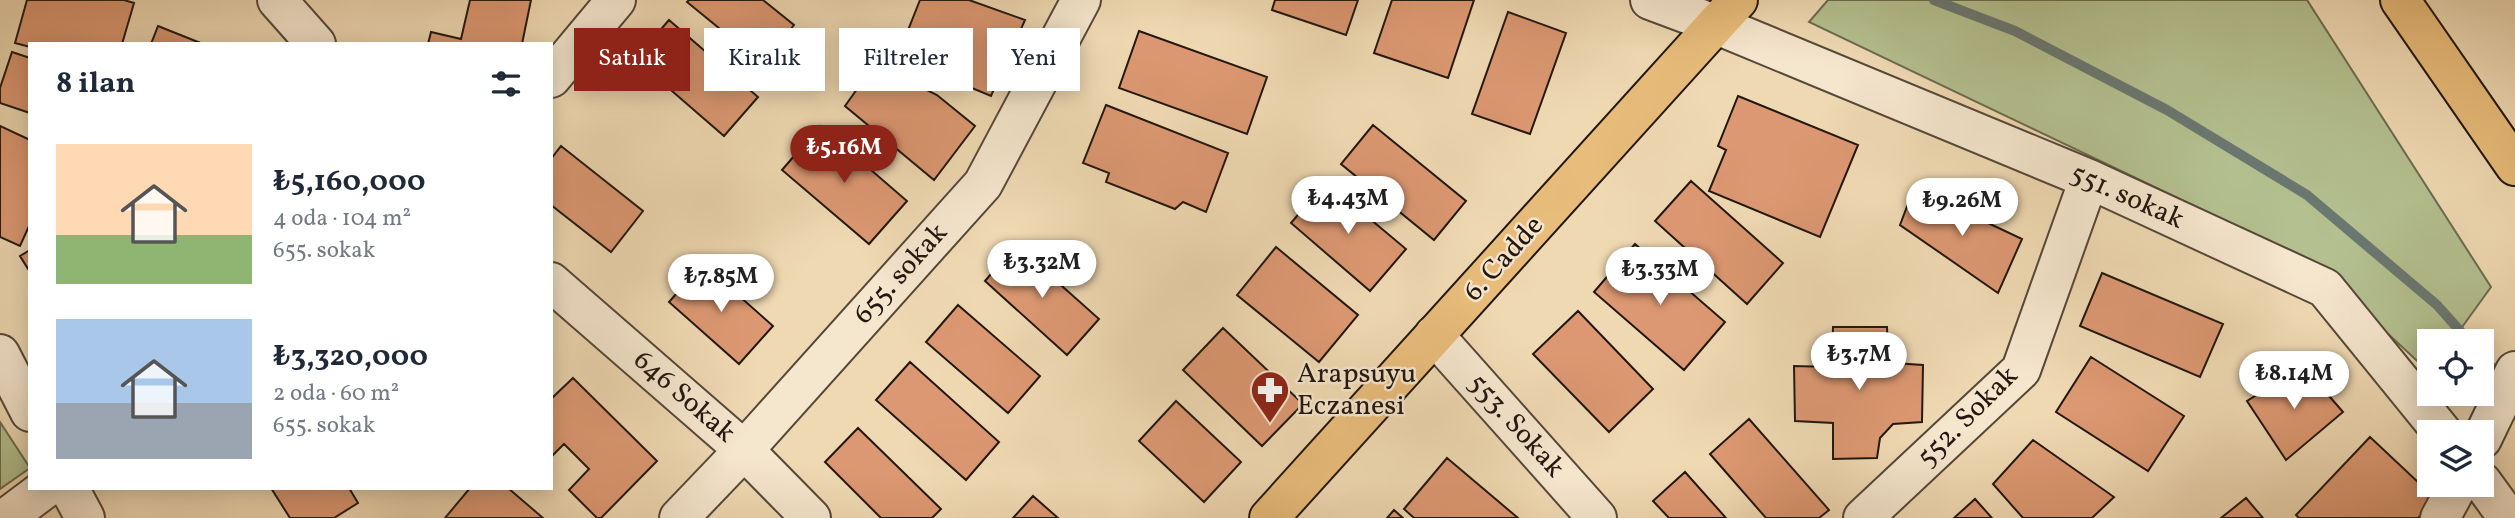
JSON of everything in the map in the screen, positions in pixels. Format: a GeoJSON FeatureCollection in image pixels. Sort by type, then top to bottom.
{"type":"FeatureCollection","features":[{"type":"Feature","properties":{"kind":"main road"},"geometry":{"type":"LineString","coordinates":[[2400,0],[2515,166]]}},
{"type":"Feature","properties":{"kind":"main road","name":"6. Cadde"},"geometry":{"type":"LineString","coordinates":[[1269,518],[1727,12]]}},
{"type":"Feature","properties":{"kind":"street"},"geometry":{"type":"LineString","coordinates":[[277,0],[314,42]]}},
{"type":"Feature","properties":{"kind":"street"},"geometry":{"type":"LineString","coordinates":[[553,76],[616,0]]}},
{"type":"Feature","properties":{"kind":"street","name":"655. sokak"},"geometry":{"type":"LineString","coordinates":[[679,518],[744,450],[983,184],[1081,0]]}},
{"type":"Feature","properties":{"kind":"street","name":"551. sokak"},"geometry":{"type":"LineString","coordinates":[[1650,0],[1727,12],[2325,288],[2432,420]]}},
{"type":"Feature","properties":{"kind":"street","name":"552. Sokak"},"geometry":{"type":"LineString","coordinates":[[1863,518],[2021,370],[2089,179]]}},
{"type":"Feature","properties":{"kind":"street","name":"646 Sokak"},"geometry":{"type":"LineString","coordinates":[[553,284],[744,450],[811,518]]}},
{"type":"Feature","properties":{"kind":"street","name":"553. Sokak"},"geometry":{"type":"LineString","coordinates":[[1434,335],[1597,518]]}},
{"type":"Feature","properties":{"kind":"street"},"geometry":{"type":"LineString","coordinates":[[0,354],[28,408]]}},
{"type":"Feature","properties":{"kind":"street"},"geometry":{"type":"LineString","coordinates":[[2491,420],[2515,371]]}},
{"type":"Feature","properties":{"kind":"street"},"geometry":{"type":"LineString","coordinates":[[6,518],[43,490]]}},
{"type":"Feature","properties":{"kind":"street"},"geometry":{"type":"LineString","coordinates":[[70,490],[85,518]]}},
{"type":"Feature","properties":{"kind":"street"},"geometry":{"type":"LineString","coordinates":[[2440,518],[2451,497]]}},
{"type":"Feature","properties":{"kind":"street"},"geometry":{"type":"LineString","coordinates":[[2493,497],[2508,518]]}},
{"type":"Feature","properties":{"kind":"green space"},"geometry":{"type":"Polygon","coordinates":[[[1828,0],[2307,0],[2491,287],[2461,329],[2417,329],[2417,361],[2310,261],[1809,22],[1828,0]]]}},
{"type":"Feature","properties":{"kind":"green space"},"geometry":{"type":"Polygon","coordinates":[[[0,422],[28,465],[28,469],[0,489],[0,422]]]}},
{"type":"Feature","properties":{"kind":"building"},"geometry":{"type":"Polygon","coordinates":[[[27,0],[124,0],[134,3],[123,42],[28,42],[28,46],[15,43],[27,0]]]}},
{"type":"Feature","properties":{"kind":"building"},"geometry":{"type":"Polygon","coordinates":[[[470,0],[531,0],[522,42],[428,42],[431,32],[461,39],[470,0]]]}},
{"type":"Feature","properties":{"kind":"building"},"geometry":{"type":"Polygon","coordinates":[[[763,0],[794,25],[792,28],[719,28],[687,2],[763,0]]]}},
{"type":"Feature","properties":{"kind":"building"},"geometry":{"type":"Polygon","coordinates":[[[920,0],[969,0],[1025,20],[1021,28],[987,28],[987,91],[993,91],[991,96],[973,88],[973,28],[909,28],[920,0]]]}},
{"type":"Feature","properties":{"kind":"building"},"geometry":{"type":"Polygon","coordinates":[[[1275,0],[1358,0],[1346,35],[1272,10],[1275,0]]]}},
{"type":"Feature","properties":{"kind":"building"},"geometry":{"type":"Polygon","coordinates":[[[1392,0],[1474,0],[1448,78],[1374,53],[1392,0]]]}},
{"type":"Feature","properties":{"kind":"building"},"geometry":{"type":"Polygon","coordinates":[[[1508,12],[1566,33],[1530,134],[1472,114],[1508,12]]]}},
{"type":"Feature","properties":{"kind":"building"},"geometry":{"type":"Polygon","coordinates":[[[669,20],[678,28],[662,28],[669,20]]]}},
{"type":"Feature","properties":{"kind":"building"},"geometry":{"type":"Polygon","coordinates":[[[158,26],[198,42],[152,42],[158,26]]]}},
{"type":"Feature","properties":{"kind":"building"},"geometry":{"type":"Polygon","coordinates":[[[1139,31],[1267,77],[1247,134],[1119,88],[1139,31]]]}},
{"type":"Feature","properties":{"kind":"building"},"geometry":{"type":"Polygon","coordinates":[[[690,38],[704,50],[704,91],[751,91],[758,97],[724,136],[672,91],[690,91],[690,38]]]}},
{"type":"Feature","properties":{"kind":"building"},"geometry":{"type":"Polygon","coordinates":[[[12,52],[28,57],[28,112],[0,103],[0,88],[12,52]]]}},
{"type":"Feature","properties":{"kind":"building"},"geometry":{"type":"Polygon","coordinates":[[[856,91],[929,91],[975,126],[934,180],[845,106],[856,91]]]}},
{"type":"Feature","properties":{"kind":"building"},"geometry":{"type":"Polygon","coordinates":[[[1738,96],[1858,145],[1820,237],[1709,191],[1726,150],[1718,146],[1738,96]]]}},
{"type":"Feature","properties":{"kind":"building"},"geometry":{"type":"Polygon","coordinates":[[[1106,105],[1228,153],[1206,212],[1183,202],[1175,209],[1106,182],[1109,173],[1083,163],[1106,105]]]}},
{"type":"Feature","properties":{"kind":"building"},"geometry":{"type":"Polygon","coordinates":[[[1373,125],[1466,201],[1434,240],[1341,164],[1373,125]]]}},
{"type":"Feature","properties":{"kind":"building"},"geometry":{"type":"Polygon","coordinates":[[[0,126],[28,139],[28,228],[20,246],[0,237],[0,126]]]}},
{"type":"Feature","properties":{"kind":"building"},"geometry":{"type":"Polygon","coordinates":[[[820,126],[907,201],[869,244],[782,170],[820,126]]]}},
{"type":"Feature","properties":{"kind":"building"},"geometry":{"type":"Polygon","coordinates":[[[561,146],[643,211],[611,252],[553,207],[553,156],[561,146]]]}},
{"type":"Feature","properties":{"kind":"building"},"geometry":{"type":"Polygon","coordinates":[[[1691,181],[1783,263],[1747,304],[1655,221],[1691,181]]]}},
{"type":"Feature","properties":{"kind":"building"},"geometry":{"type":"Polygon","coordinates":[[[1326,182],[1406,249],[1370,291],[1291,223],[1326,182]]]}},
{"type":"Feature","properties":{"kind":"building"},"geometry":{"type":"Polygon","coordinates":[[[1914,188],[2022,239],[1998,293],[1900,225],[1914,188]]]}},
{"type":"Feature","properties":{"kind":"building"},"geometry":{"type":"Polygon","coordinates":[[[1635,244],[1725,322],[1684,370],[1594,292],[1635,244]]]}},
{"type":"Feature","properties":{"kind":"building"},"geometry":{"type":"Polygon","coordinates":[[[1016,245],[1099,319],[1067,355],[985,281],[1016,245]]]}},
{"type":"Feature","properties":{"kind":"building"},"geometry":{"type":"Polygon","coordinates":[[[1276,247],[1358,315],[1319,362],[1237,295],[1276,247]]]}},
{"type":"Feature","properties":{"kind":"building"},"geometry":{"type":"Polygon","coordinates":[[[28,251],[28,269],[20,256],[28,251]]]}},
{"type":"Feature","properties":{"kind":"building"},"geometry":{"type":"Polygon","coordinates":[[[703,264],[773,326],[739,364],[669,302],[703,264]]]}},
{"type":"Feature","properties":{"kind":"building"},"geometry":{"type":"Polygon","coordinates":[[[2102,273],[2223,324],[2200,377],[2080,326],[2102,273]]]}},
{"type":"Feature","properties":{"kind":"building"},"geometry":{"type":"Polygon","coordinates":[[[958,305],[1040,376],[1008,413],[926,342],[958,305]]]}},
{"type":"Feature","properties":{"kind":"building"},"geometry":{"type":"Polygon","coordinates":[[[1578,311],[1653,389],[1609,432],[1533,354],[1578,311]]]}},
{"type":"Feature","properties":{"kind":"building"},"geometry":{"type":"Polygon","coordinates":[[[1833,327],[1887,327],[1888,352],[1893,363],[1923,365],[1922,422],[1893,424],[1880,438],[1877,458],[1833,459],[1833,423],[1795,421],[1794,366],[1832,367],[1833,327]]]}},
{"type":"Feature","properties":{"kind":"building"},"geometry":{"type":"Polygon","coordinates":[[[1223,328],[1303,404],[1262,446],[1183,370],[1223,328]]]}},
{"type":"Feature","properties":{"kind":"building"},"geometry":{"type":"Polygon","coordinates":[[[2091,357],[2184,416],[2148,471],[2056,412],[2091,357]]]}},
{"type":"Feature","properties":{"kind":"building"},"geometry":{"type":"Polygon","coordinates":[[[910,362],[999,442],[966,480],[876,400],[910,362]]]}},
{"type":"Feature","properties":{"kind":"building"},"geometry":{"type":"Polygon","coordinates":[[[2303,366],[2343,412],[2286,460],[2247,401],[2303,366]]]}},
{"type":"Feature","properties":{"kind":"building"},"geometry":{"type":"Polygon","coordinates":[[[573,378],[657,461],[601,518],[597,518],[569,490],[589,469],[564,444],[553,455],[553,397],[573,378]]]}},
{"type":"Feature","properties":{"kind":"building"},"geometry":{"type":"Polygon","coordinates":[[[1176,401],[1241,462],[1204,502],[1139,441],[1176,401]]]}},
{"type":"Feature","properties":{"kind":"building"},"geometry":{"type":"Polygon","coordinates":[[[1749,419],[1829,510],[1819,518],[1766,518],[1710,454],[1749,419]]]}},
{"type":"Feature","properties":{"kind":"building"},"geometry":{"type":"Polygon","coordinates":[[[858,428],[941,509],[932,518],[881,518],[825,462],[858,428]]]}},
{"type":"Feature","properties":{"kind":"building"},"geometry":{"type":"Polygon","coordinates":[[[2370,437],[2417,481],[2417,497],[2436,499],[2418,518],[2299,518],[2296,515],[2370,437]]]}},
{"type":"Feature","properties":{"kind":"building"},"geometry":{"type":"Polygon","coordinates":[[[2033,440],[2114,497],[2092,518],[2023,518],[1993,484],[2033,440]]]}},
{"type":"Feature","properties":{"kind":"building"},"geometry":{"type":"Polygon","coordinates":[[[1447,458],[1518,518],[1414,518],[1404,509],[1447,458]]]}},
{"type":"Feature","properties":{"kind":"building"},"geometry":{"type":"Polygon","coordinates":[[[1685,472],[1726,518],[1669,518],[1653,501],[1685,472]]]}},
{"type":"Feature","properties":{"kind":"building"},"geometry":{"type":"Polygon","coordinates":[[[272,490],[350,490],[358,503],[334,518],[290,518],[272,490]]]}},
{"type":"Feature","properties":{"kind":"building"},"geometry":{"type":"Polygon","coordinates":[[[468,490],[510,490],[543,518],[445,518],[468,490]]]}},
{"type":"Feature","properties":{"kind":"building"},"geometry":{"type":"Polygon","coordinates":[[[1033,496],[1058,518],[1013,518],[1033,496]]]}},
{"type":"Feature","properties":{"kind":"building"},"geometry":{"type":"Polygon","coordinates":[[[2246,498],[2263,518],[2221,518],[2246,498]]]}},
{"type":"Feature","properties":{"kind":"building"},"geometry":{"type":"Polygon","coordinates":[[[1975,499],[1992,518],[1954,518],[1975,499]]]}},
{"type":"Feature","properties":{"kind":"building"},"geometry":{"type":"Polygon","coordinates":[[[1394,510],[1403,518],[1387,518],[1394,510]]]}},
{"type":"Feature","properties":{"kind":"waterway"},"geometry":{"type":"LineString","coordinates":[[1934,0],[2015,31],[2167,110],[2307,195],[2437,305],[2458,329]]}},
{"type":"Feature","properties":{"kind":"waterway"},"geometry":{"type":"LineString","coordinates":[[2494,370],[2503,380]]}},
{"type":"Feature","properties":{"kind":"place","name":"Arapsuyu Eczanesi"},"geometry":{"type":"Point","coordinates":[1270,424]}}]}
